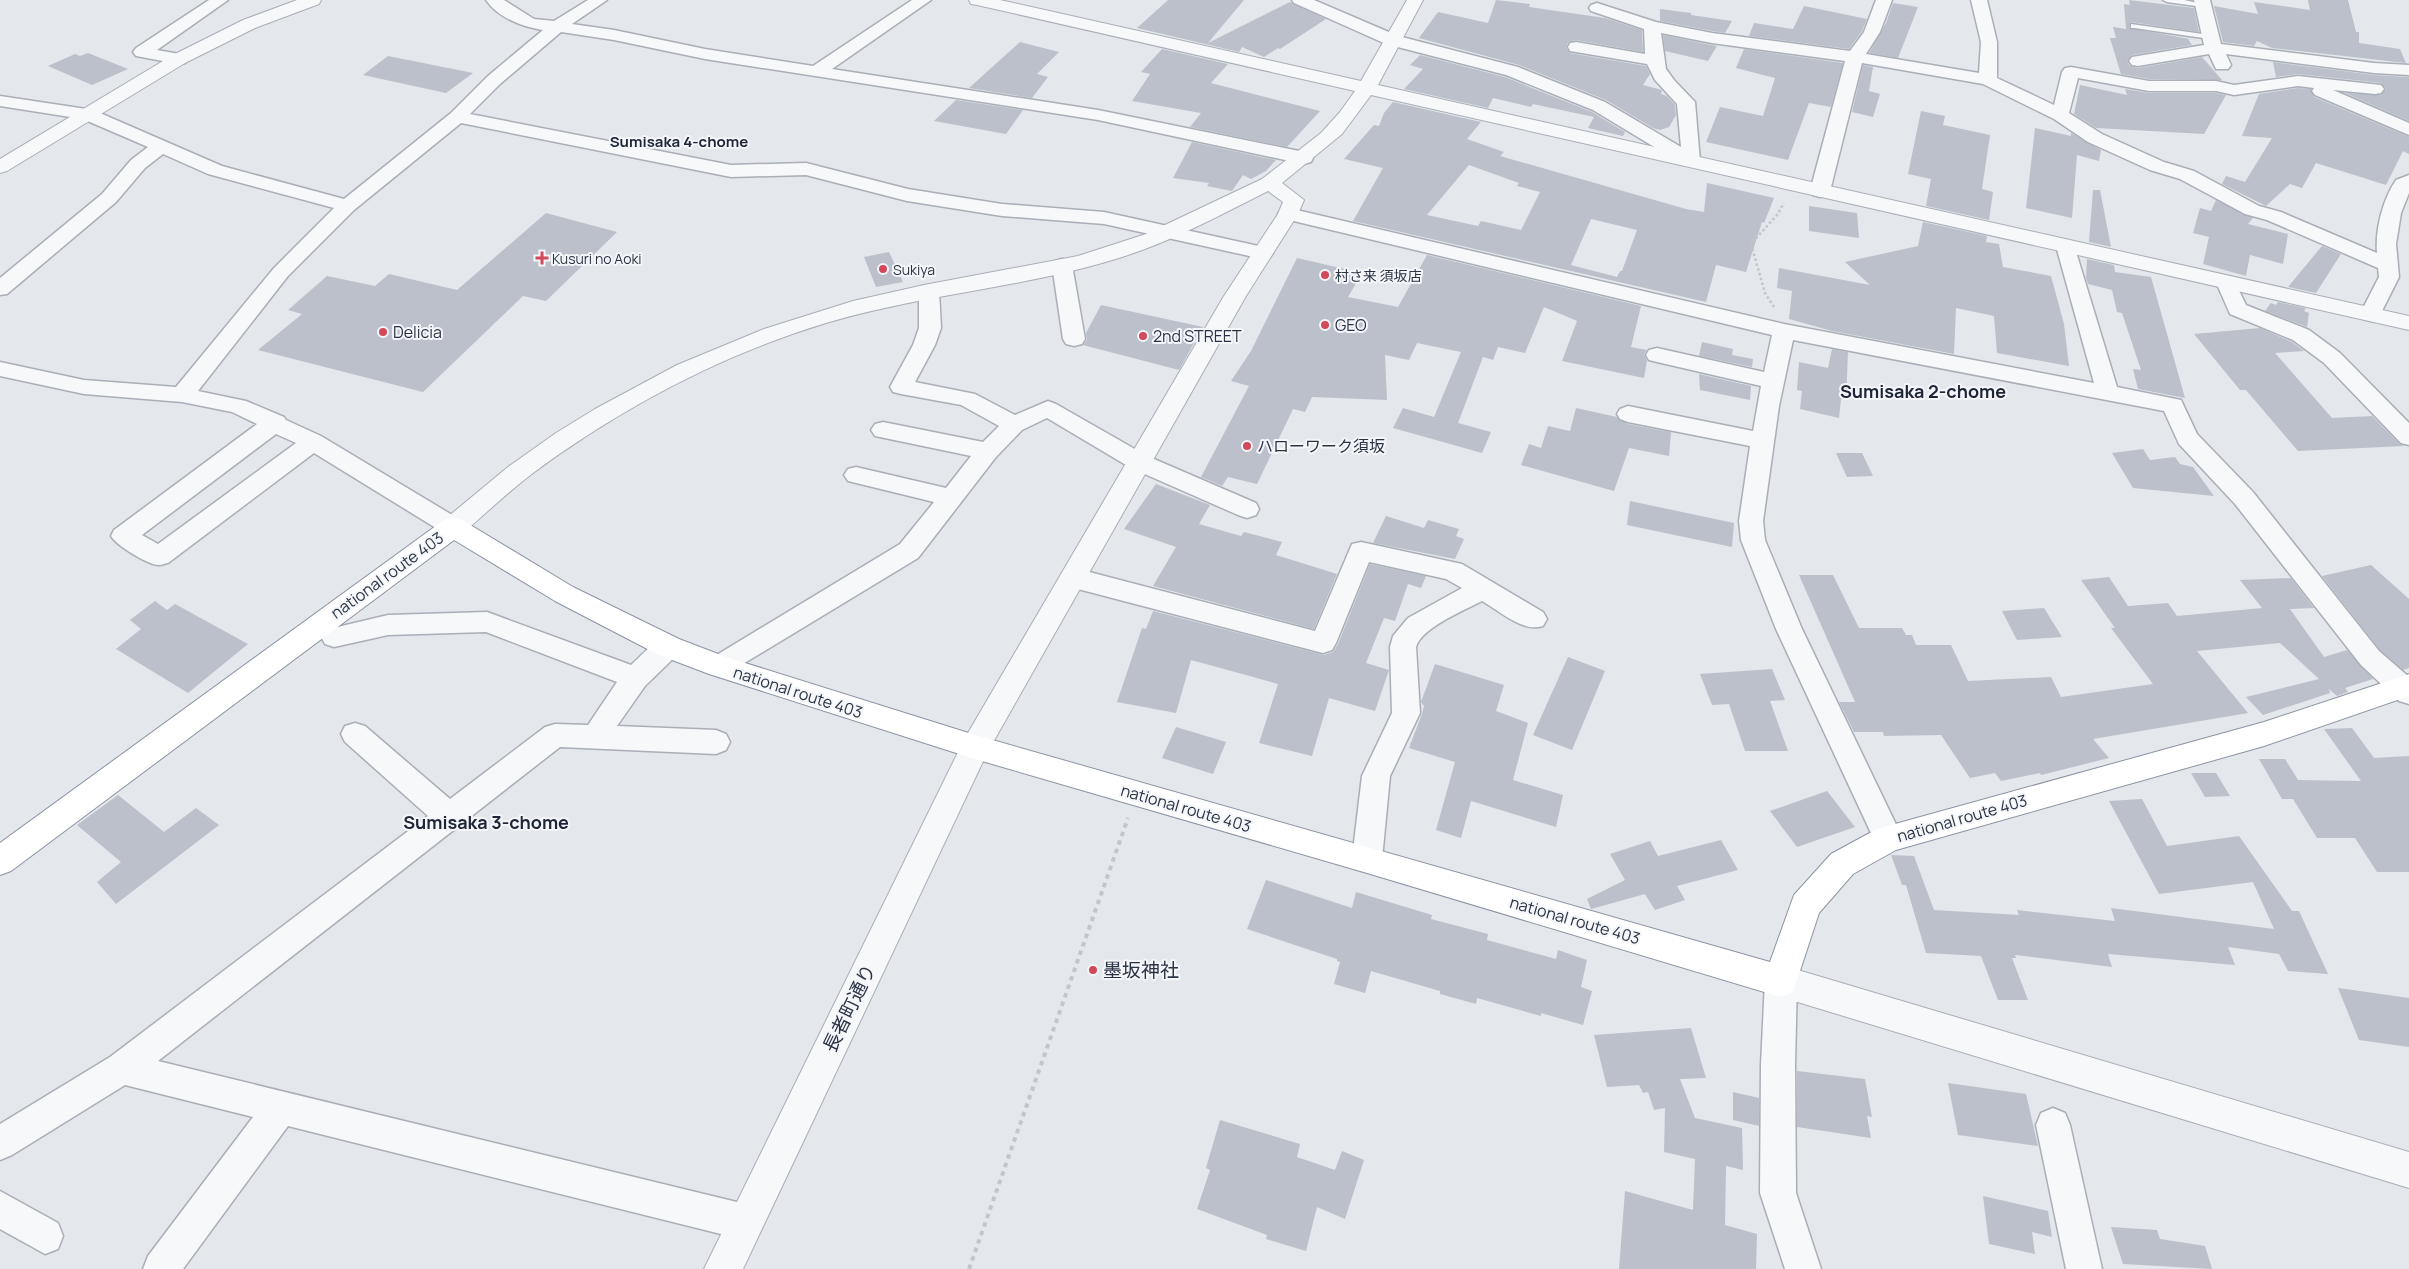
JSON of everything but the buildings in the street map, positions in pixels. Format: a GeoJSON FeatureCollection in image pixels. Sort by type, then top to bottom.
{"type":"FeatureCollection","features":[{"type":"Feature","properties":{"kind":"highway","name":"national route 403"},"geometry":{"type":"LineString","coordinates":[[0,861],[453,527],[564,594],[669,647],[719,666],[975,747],[1367,859],[1781,981],[1805,905],[1842,864],[1888,839],[2264,734],[2407,688]]}},
{"type":"Feature","properties":{"kind":"street"},"geometry":{"type":"LineString","coordinates":[[179,59],[142,52],[220,0]]}},
{"type":"Feature","properties":{"kind":"street"},"geometry":{"type":"LineString","coordinates":[[0,167],[179,59],[249,24],[313,0]]}},
{"type":"Feature","properties":{"kind":"street"},"geometry":{"type":"LineString","coordinates":[[494,0],[511,13],[530,23],[558,26],[705,54],[1098,115],[1304,158]]}},
{"type":"Feature","properties":{"kind":"street"},"geometry":{"type":"LineString","coordinates":[[182,395],[281,272],[347,206],[457,117],[494,80],[558,26],[599,0]]}},
{"type":"Feature","properties":{"kind":"street"},"geometry":{"type":"LineString","coordinates":[[817,71],[923,0]]}},
{"type":"Feature","properties":{"kind":"street"},"geometry":{"type":"LineString","coordinates":[[977,0],[1367,86],[1401,97],[2409,323]]}},
{"type":"Feature","properties":{"kind":"street"},"geometry":{"type":"LineString","coordinates":[[1300,0],[1392,40],[1512,71],[1599,106],[1691,161]]}},
{"type":"Feature","properties":{"kind":"street"},"geometry":{"type":"LineString","coordinates":[[1,371],[84,387],[182,395],[238,406],[276,422],[313,442],[453,527],[524,467],[587,424],[667,379],[724,352],[790,328],[861,306],[1114,253],[1166,232],[1270,183],[1304,158],[1336,129],[1367,86],[1416,0]]}},
{"type":"Feature","properties":{"kind":"street"},"geometry":{"type":"LineString","coordinates":[[1820,191],[1855,57],[1872,32],[1884,0]]}},
{"type":"Feature","properties":{"kind":"street"},"geometry":{"type":"LineString","coordinates":[[1979,0],[1989,42],[1988,80]]}},
{"type":"Feature","properties":{"kind":"street"},"geometry":{"type":"LineString","coordinates":[[2202,3],[2212,42],[2234,90]]}},
{"type":"Feature","properties":{"kind":"street"},"geometry":{"type":"LineString","coordinates":[[1597,8],[1652,26],[1712,38],[1855,57],[1988,80],[2060,115],[2095,138],[2157,166],[2188,175],[2217,193],[2252,210],[2274,216],[2388,265]]}},
{"type":"Feature","properties":{"kind":"street"},"geometry":{"type":"LineString","coordinates":[[1652,26],[1653,60],[1665,84],[1686,102],[1691,161]]}},
{"type":"Feature","properties":{"kind":"street"},"geometry":{"type":"LineString","coordinates":[[2138,60],[2212,42],[2250,52],[2409,70]]}},
{"type":"Feature","properties":{"kind":"street"},"geometry":{"type":"LineString","coordinates":[[1576,47],[1653,60]]}},
{"type":"Feature","properties":{"kind":"street"},"geometry":{"type":"LineString","coordinates":[[2250,52],[2298,81],[2409,130]]}},
{"type":"Feature","properties":{"kind":"street"},"geometry":{"type":"LineString","coordinates":[[2060,115],[2071,72],[2149,86],[2216,86],[2234,90],[2298,81],[2375,89]]}},
{"type":"Feature","properties":{"kind":"street"},"geometry":{"type":"LineString","coordinates":[[4,105],[87,114],[216,170],[347,206]]}},
{"type":"Feature","properties":{"kind":"street"},"geometry":{"type":"LineString","coordinates":[[457,117],[731,171],[806,169],[907,195],[1002,210],[1104,218],[1263,253]]}},
{"type":"Feature","properties":{"kind":"street"},"geometry":{"type":"LineString","coordinates":[[0,289],[109,198],[138,164],[160,146]]}},
{"type":"Feature","properties":{"kind":"street"},"geometry":{"type":"LineString","coordinates":[[2370,314],[2389,277],[2386,244],[2391,213],[2403,184],[2409,181]]}},
{"type":"Feature","properties":{"kind":"street"},"geometry":{"type":"LineString","coordinates":[[1270,183],[1294,200],[1288,214],[1784,331],[2173,405],[2187,438],[2244,498],[2370,658],[2407,688]]}},
{"type":"Feature","properties":{"kind":"street","name":"長者町通り"},"geometry":{"type":"LineString","coordinates":[[723,1269],[975,747],[1236,296],[1288,214]]}},
{"type":"Feature","properties":{"kind":"street"},"geometry":{"type":"LineString","coordinates":[[2066,246],[2108,393]]}},
{"type":"Feature","properties":{"kind":"street"},"geometry":{"type":"LineString","coordinates":[[1062,265],[1074,339]]}},
{"type":"Feature","properties":{"kind":"street"},"geometry":{"type":"LineString","coordinates":[[2226,282],[2237,309],[2301,335],[2332,358],[2409,437]]}},
{"type":"Feature","properties":{"kind":"street"},"geometry":{"type":"LineString","coordinates":[[929,291],[930,328],[924,345],[901,387],[967,399],[1014,424]]}},
{"type":"Feature","properties":{"kind":"street"},"geometry":{"type":"LineString","coordinates":[[1784,331],[1773,381],[1751,521],[1753,540],[1790,629],[1888,839]]}},
{"type":"Feature","properties":{"kind":"street"},"geometry":{"type":"LineString","coordinates":[[1657,354],[1773,381]]}},
{"type":"Feature","properties":{"kind":"street"},"geometry":{"type":"LineString","coordinates":[[719,666],[909,551],[953,498],[988,451],[1014,424],[1048,410],[1139,462],[1247,509]]}},
{"type":"Feature","properties":{"kind":"street"},"geometry":{"type":"LineString","coordinates":[[1628,414],[1764,441]]}},
{"type":"Feature","properties":{"kind":"street"},"geometry":{"type":"LineString","coordinates":[[276,422],[123,536],[159,556],[313,442]]}},
{"type":"Feature","properties":{"kind":"street"},"geometry":{"type":"LineString","coordinates":[[883,430],[988,451]]}},
{"type":"Feature","properties":{"kind":"street"},"geometry":{"type":"LineString","coordinates":[[856,475],[953,498]]}},
{"type":"Feature","properties":{"kind":"street"},"geometry":{"type":"LineString","coordinates":[[1074,578],[1324,643],[1361,551],[1453,571],[1534,619]]}},
{"type":"Feature","properties":{"kind":"street"},"geometry":{"type":"LineString","coordinates":[[1367,859],[1376,776],[1406,713],[1403,647],[1406,636],[1417,625],[1484,588]]}},
{"type":"Feature","properties":{"kind":"street"},"geometry":{"type":"LineString","coordinates":[[334,637],[388,625],[487,622],[635,678]]}},
{"type":"Feature","properties":{"kind":"street"},"geometry":{"type":"LineString","coordinates":[[595,737],[635,678],[669,647]]}},
{"type":"Feature","properties":{"kind":"street"},"geometry":{"type":"LineString","coordinates":[[355,734],[449,816]]}},
{"type":"Feature","properties":{"kind":"street"},"geometry":{"type":"LineString","coordinates":[[0,1143],[122,1068],[554,735],[716,742]]}},
{"type":"Feature","properties":{"kind":"street"},"geometry":{"type":"LineString","coordinates":[[1803,1269],[1778,1193],[1781,981],[2409,1170]]}},
{"type":"Feature","properties":{"kind":"street"},"geometry":{"type":"LineString","coordinates":[[122,1068],[746,1222]]}},
{"type":"Feature","properties":{"kind":"street"},"geometry":{"type":"LineString","coordinates":[[161,1269],[281,1107]]}},
{"type":"Feature","properties":{"kind":"street"},"geometry":{"type":"LineString","coordinates":[[2053,1125],[2084,1269]]}},
{"type":"Feature","properties":{"kind":"street"},"geometry":{"type":"LineString","coordinates":[[0,1209],[45,1236]]}},
{"type":"Feature","properties":{"kind":"lane"},"geometry":{"type":"LineString","coordinates":[[2167,0],[2202,3]]}},
{"type":"Feature","properties":{"kind":"lane"},"geometry":{"type":"LineString","coordinates":[[2134,26],[2212,42]]}},
{"type":"Feature","properties":{"kind":"path"},"geometry":{"type":"LineString","coordinates":[[1784,331],[1782,318],[1765,293],[1751,244],[1777,215],[1795,185]]}},
{"type":"Feature","properties":{"kind":"path"},"geometry":{"type":"LineString","coordinates":[[969,1269],[1136,794]]}},
{"type":"Feature","properties":{"kind":"place","name":"Kusuri no Aoki"},"geometry":{"type":"Point","coordinates":[542,258]}},
{"type":"Feature","properties":{"kind":"place","name":"Sukiya"},"geometry":{"type":"Point","coordinates":[883,269]}},
{"type":"Feature","properties":{"kind":"place","name":"村さ来 須坂店"},"geometry":{"type":"Point","coordinates":[1325,275]}},
{"type":"Feature","properties":{"kind":"place","name":"GEO"},"geometry":{"type":"Point","coordinates":[1325,325]}},
{"type":"Feature","properties":{"kind":"place","name":"Delicia"},"geometry":{"type":"Point","coordinates":[383,332]}},
{"type":"Feature","properties":{"kind":"place","name":"2nd STREET"},"geometry":{"type":"Point","coordinates":[1143,336]}},
{"type":"Feature","properties":{"kind":"place","name":"ハローワーク須坂"},"geometry":{"type":"Point","coordinates":[1247,446]}},
{"type":"Feature","properties":{"kind":"place","name":"墨坂神社"},"geometry":{"type":"Point","coordinates":[1093,970]}},
{"type":"Feature","properties":{"kind":"district","name":"Sumisaka 4-chome"},"geometry":{"type":"Point","coordinates":[679,141]}},
{"type":"Feature","properties":{"kind":"district","name":"Sumisaka 2-chome"},"geometry":{"type":"Point","coordinates":[1923,391]}},
{"type":"Feature","properties":{"kind":"district","name":"Sumisaka 3-chome"},"geometry":{"type":"Point","coordinates":[486,822]}}]}
